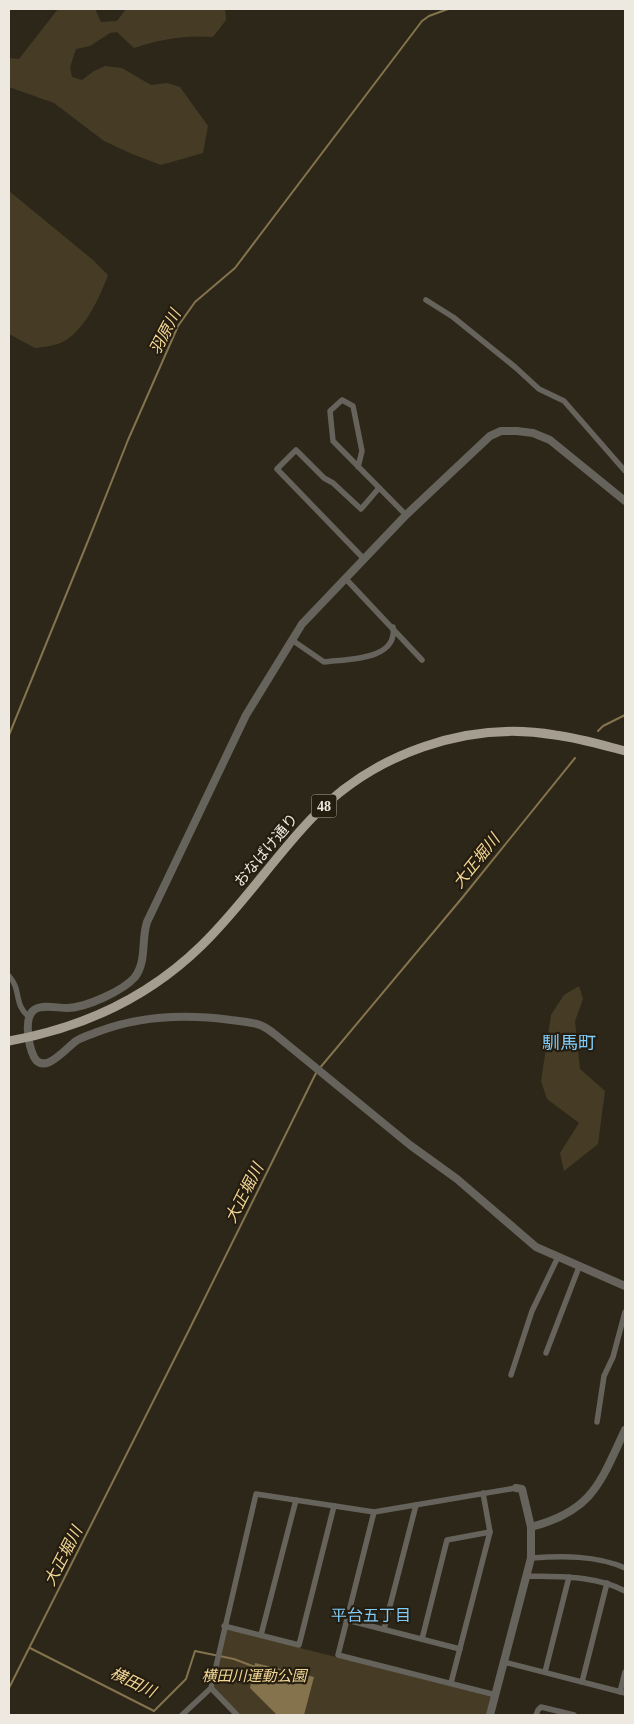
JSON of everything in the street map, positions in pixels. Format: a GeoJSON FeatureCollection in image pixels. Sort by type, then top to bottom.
{"type":"FeatureCollection","features":[{"type":"Feature","properties":{"kind":"main road","name":"おなばけ通り"},"geometry":{"type":"LineString","coordinates":[[9,1041],[54,1032],[89,1020],[134,996],[167,974],[202,946],[289,842],[317,812],[345,788],[383,764],[437,742],[492,732],[555,734],[625,752]]}},
{"type":"Feature","properties":{"kind":"street"},"geometry":{"type":"LineString","coordinates":[[426,300],[453,317],[514,366],[539,389],[564,401],[625,470]]}},
{"type":"Feature","properties":{"kind":"street"},"geometry":{"type":"LineString","coordinates":[[358,467],[362,451],[353,406],[342,400],[330,411],[333,441],[358,467],[406,516]]}},
{"type":"Feature","properties":{"kind":"street"},"geometry":{"type":"LineString","coordinates":[[625,501],[550,440],[533,433],[501,431],[490,436],[406,516],[302,624],[246,715],[147,922],[144,932],[142,961],[136,976],[121,988],[80,1007],[40,1007],[33,1010],[27,1026],[34,1056],[38,1063],[47,1064],[77,1040],[114,1027],[165,1017],[217,1018],[258,1024],[277,1036],[410,1145],[458,1179],[536,1247],[625,1286]]}},
{"type":"Feature","properties":{"kind":"street"},"geometry":{"type":"LineString","coordinates":[[364,560],[277,469],[296,450],[324,478],[333,483],[361,508],[379,488]]}},
{"type":"Feature","properties":{"kind":"street"},"geometry":{"type":"LineString","coordinates":[[345,578],[422,660]]}},
{"type":"Feature","properties":{"kind":"street"},"geometry":{"type":"LineString","coordinates":[[292,640],[324,662],[380,653],[389,646],[394,636],[393,628]]}},
{"type":"Feature","properties":{"kind":"street"},"geometry":{"type":"LineString","coordinates":[[9,976],[17,988],[17,998],[22,1012],[29,1017]]}},
{"type":"Feature","properties":{"kind":"street"},"geometry":{"type":"LineString","coordinates":[[511,1375],[532,1310],[558,1257]]}},
{"type":"Feature","properties":{"kind":"street"},"geometry":{"type":"LineString","coordinates":[[546,1354],[579,1266]]}},
{"type":"Feature","properties":{"kind":"street"},"geometry":{"type":"LineString","coordinates":[[597,1422],[604,1376],[613,1358],[625,1312]]}},
{"type":"Feature","properties":{"kind":"street"},"geometry":{"type":"LineString","coordinates":[[531,1527],[560,1518],[581,1504],[591,1494],[604,1475],[625,1430]]}},
{"type":"Feature","properties":{"kind":"street"},"geometry":{"type":"LineString","coordinates":[[182,1715],[210,1688],[256,1494],[374,1512],[516,1488],[522,1489],[531,1527],[531,1558],[490,1715]]}},
{"type":"Feature","properties":{"kind":"street"},"geometry":{"type":"LineString","coordinates":[[451,1683],[490,1532],[484,1493]]}},
{"type":"Feature","properties":{"kind":"street"},"geometry":{"type":"LineString","coordinates":[[261,1635],[296,1500]]}},
{"type":"Feature","properties":{"kind":"street"},"geometry":{"type":"LineString","coordinates":[[384,1629],[416,1505]]}},
{"type":"Feature","properties":{"kind":"street"},"geometry":{"type":"LineString","coordinates":[[224,1626],[299,1645],[334,1506]]}},
{"type":"Feature","properties":{"kind":"street"},"geometry":{"type":"LineString","coordinates":[[374,1512],[338,1655],[496,1695]]}},
{"type":"Feature","properties":{"kind":"street"},"geometry":{"type":"LineString","coordinates":[[422,1639],[447,1540],[490,1532]]}},
{"type":"Feature","properties":{"kind":"street"},"geometry":{"type":"LineString","coordinates":[[531,1558],[586,1558],[625,1568]]}},
{"type":"Feature","properties":{"kind":"street"},"geometry":{"type":"LineString","coordinates":[[526,1576],[569,1577],[607,1582],[625,1591]]}},
{"type":"Feature","properties":{"kind":"street"},"geometry":{"type":"LineString","coordinates":[[545,1672],[569,1577]]}},
{"type":"Feature","properties":{"kind":"street"},"geometry":{"type":"LineString","coordinates":[[582,1682],[607,1582]]}},
{"type":"Feature","properties":{"kind":"street"},"geometry":{"type":"LineString","coordinates":[[347,1620],[460,1649]]}},
{"type":"Feature","properties":{"kind":"street"},"geometry":{"type":"LineString","coordinates":[[504,1662],[623,1693],[625,1672]]}},
{"type":"Feature","properties":{"kind":"street"},"geometry":{"type":"LineString","coordinates":[[210,1688],[237,1715]]}},
{"type":"Feature","properties":{"kind":"street"},"geometry":{"type":"LineString","coordinates":[[536,1715],[541,1707],[574,1715]]}},
{"type":"Feature","properties":{"kind":"green space"},"geometry":{"type":"Polygon","coordinates":[[[58,9],[95,9],[101,22],[117,21],[126,9],[225,9],[226,20],[213,37],[173,38],[134,48],[117,32],[110,33],[90,46],[76,49],[70,67],[72,77],[82,80],[105,66],[122,68],[151,85],[167,83],[180,87],[208,126],[203,153],[161,165],[104,141],[54,103],[9,87],[9,58],[19,59],[58,9]]]}},
{"type":"Feature","properties":{"kind":"green space"},"geometry":{"type":"Polygon","coordinates":[[[9,191],[93,260],[108,275],[95,305],[82,325],[75,333],[58,344],[35,348],[9,334],[9,191]]]}},
{"type":"Feature","properties":{"kind":"green space"},"geometry":{"type":"Polygon","coordinates":[[[579,986],[583,999],[575,1021],[580,1069],[605,1091],[598,1144],[564,1171],[560,1153],[579,1123],[547,1099],[541,1081],[551,1015],[564,995],[579,986]]]}},
{"type":"Feature","properties":{"kind":"green space","name":"横田川運動公園"},"geometry":{"type":"Polygon","coordinates":[[[226,1629],[450,1686],[496,1695],[490,1715],[237,1715],[211,1688],[226,1629]]]}},
{"type":"Feature","properties":{"kind":"shaded area"},"geometry":{"type":"Polygon","coordinates":[[[255,1663],[314,1677],[304,1715],[277,1715],[250,1688],[255,1663]]]}},
{"type":"Feature","properties":{"kind":"waterway","name":"羽原川"},"geometry":{"type":"LineString","coordinates":[[9,735],[128,440],[178,326],[195,302],[235,268],[422,21],[429,16],[448,9]]}},
{"type":"Feature","properties":{"kind":"waterway","name":"大正堀川"},"geometry":{"type":"LineString","coordinates":[[598,731],[603,726],[625,715]]}},
{"type":"Feature","properties":{"kind":"waterway","name":"大正堀川"},"geometry":{"type":"LineString","coordinates":[[319,1069],[462,898],[575,758]]}},
{"type":"Feature","properties":{"kind":"waterway","name":"大正堀川"},"geometry":{"type":"LineString","coordinates":[[9,1688],[316,1073]]}},
{"type":"Feature","properties":{"kind":"waterway","name":"横田川"},"geometry":{"type":"LineString","coordinates":[[30,1648],[154,1711],[186,1679],[195,1651],[234,1659],[255,1667]]}},
{"type":"Feature","properties":{"kind":"district","name":"馴馬町"},"geometry":{"type":"Point","coordinates":[569,1043]}},
{"type":"Feature","properties":{"kind":"district","name":"平台五丁目"},"geometry":{"type":"Point","coordinates":[371,1615]}}]}
